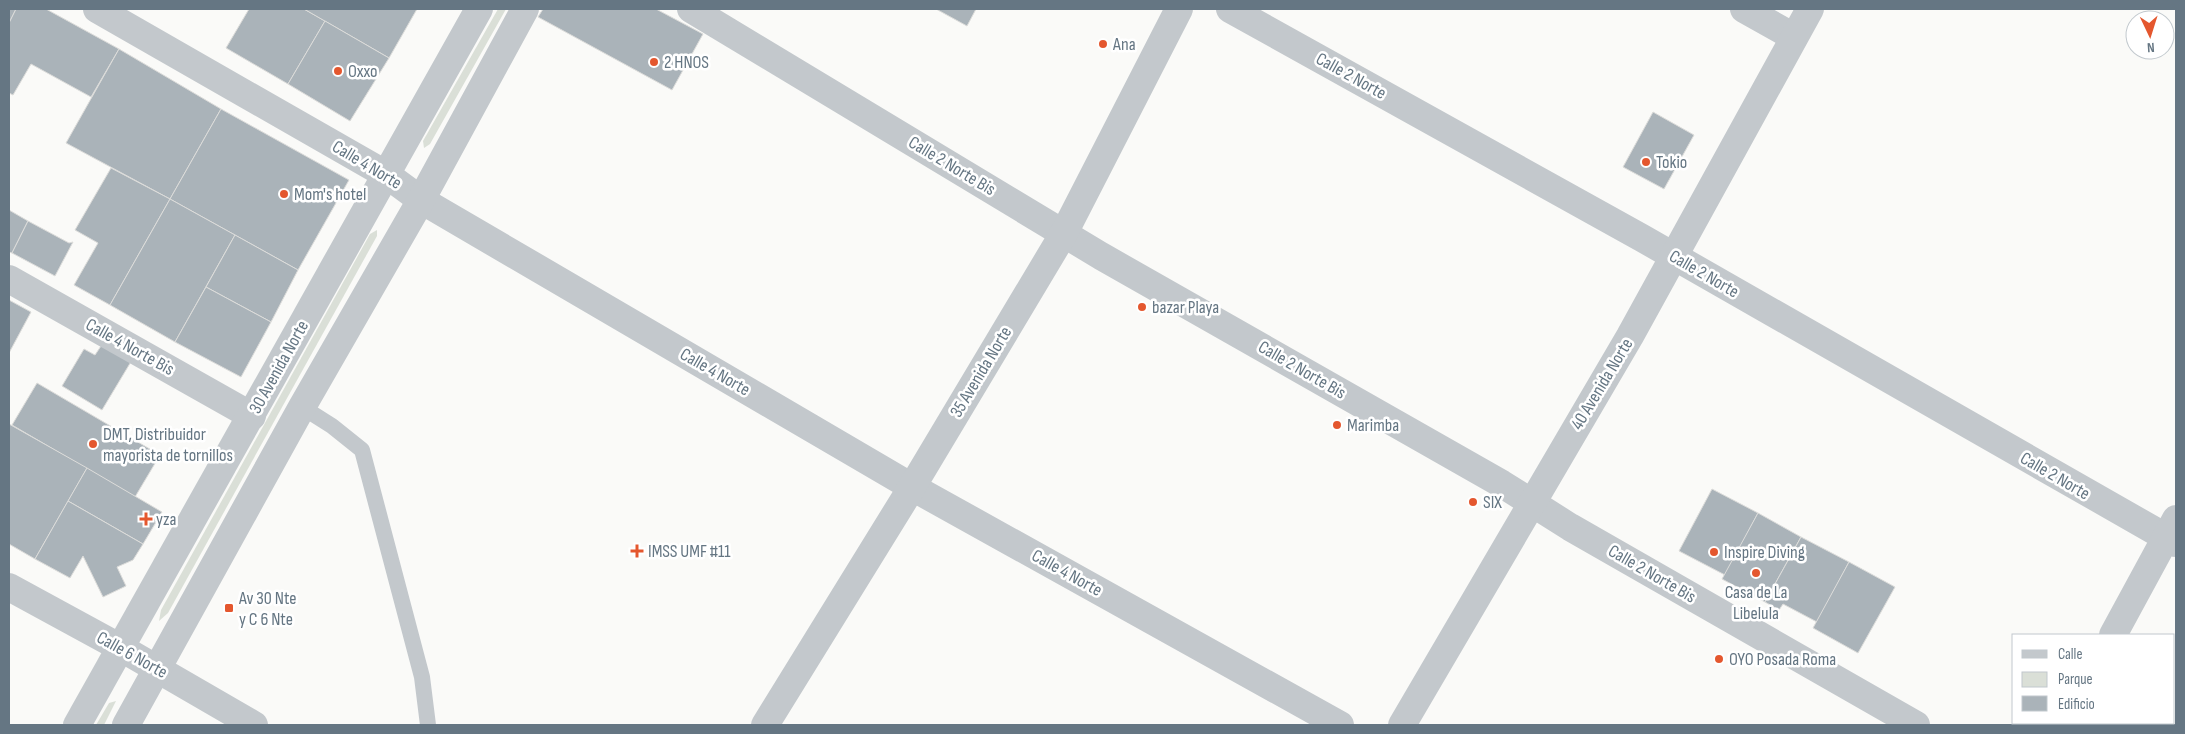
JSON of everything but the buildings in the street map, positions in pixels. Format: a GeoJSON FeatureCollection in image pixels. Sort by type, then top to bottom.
{"type":"FeatureCollection","features":[{"type":"Feature","properties":{"kind":"street","name":"Calle 4 Norte"},"geometry":{"type":"LineString","coordinates":[[97,9],[387,175],[421,200],[912,487],[1340,725]]}},
{"type":"Feature","properties":{"kind":"street","name":"30 Avenida Norte"},"geometry":{"type":"LineString","coordinates":[[77,725],[479,9]]}},
{"type":"Feature","properties":{"kind":"street"},"geometry":{"type":"LineString","coordinates":[[126,725],[302,407],[421,200],[525,9]]}},
{"type":"Feature","properties":{"kind":"street","name":"Calle 2 Norte Bis"},"geometry":{"type":"LineString","coordinates":[[691,9],[1064,233],[1502,484],[1531,504],[1916,725]]}},
{"type":"Feature","properties":{"kind":"street","name":"35 Avenida Norte"},"geometry":{"type":"LineString","coordinates":[[776,721],[912,487],[1064,233],[1179,9]]}},
{"type":"Feature","properties":{"kind":"street","name":"Calle 2 Norte"},"geometry":{"type":"LineString","coordinates":[[1230,9],[1675,258],[2173,533]]}},
{"type":"Feature","properties":{"kind":"street"},"geometry":{"type":"LineString","coordinates":[[1744,9],[1794,37]]}},
{"type":"Feature","properties":{"kind":"street","name":"40 Avenida Norte"},"geometry":{"type":"LineString","coordinates":[[1402,725],[1675,258],[1810,9]]}},
{"type":"Feature","properties":{"kind":"street","name":"Calle 4 Norte Bis"},"geometry":{"type":"LineString","coordinates":[[9,279],[252,416]]}},
{"type":"Feature","properties":{"kind":"street"},"geometry":{"type":"LineString","coordinates":[[2114,634],[2173,533]]}},
{"type":"Feature","properties":{"kind":"street","name":"Calle 6 Norte"},"geometry":{"type":"LineString","coordinates":[[9,587],[121,648],[254,725]]}},
{"type":"Feature","properties":{"kind":"lane"},"geometry":{"type":"LineString","coordinates":[[302,407],[332,426],[362,450],[422,677],[428,725]]}},
{"type":"Feature","properties":{"kind":"green space"},"geometry":{"type":"Polygon","coordinates":[[[498,9],[506,9],[430,144],[424,148],[423,141],[498,9]]]}},
{"type":"Feature","properties":{"kind":"green space"},"geometry":{"type":"Polygon","coordinates":[[[377,230],[377,236],[168,613],[159,621],[161,610],[370,234],[377,230]]]}},
{"type":"Feature","properties":{"kind":"green space"},"geometry":{"type":"Polygon","coordinates":[[[116,701],[104,725],[96,725],[109,703],[116,701]]]}},
{"type":"Feature","properties":{"kind":"place","name":"Ana"},"geometry":{"type":"Point","coordinates":[1103,44]}},
{"type":"Feature","properties":{"kind":"place","name":"2 HNOS"},"geometry":{"type":"Point","coordinates":[654,62]}},
{"type":"Feature","properties":{"kind":"place","name":"Oxxo"},"geometry":{"type":"Point","coordinates":[338,71]}},
{"type":"Feature","properties":{"kind":"place","name":"Tokio"},"geometry":{"type":"Point","coordinates":[1646,162]}},
{"type":"Feature","properties":{"kind":"place","name":"Mom's hotel"},"geometry":{"type":"Point","coordinates":[284,194]}},
{"type":"Feature","properties":{"kind":"place","name":"bazar Playa"},"geometry":{"type":"Point","coordinates":[1142,307]}},
{"type":"Feature","properties":{"kind":"place","name":"Marimba"},"geometry":{"type":"Point","coordinates":[1337,425]}},
{"type":"Feature","properties":{"kind":"place","name":"DMT, Distribuidor mayorista de tornillos"},"geometry":{"type":"Point","coordinates":[93,444]}},
{"type":"Feature","properties":{"kind":"place","name":"SIX"},"geometry":{"type":"Point","coordinates":[1473,502]}},
{"type":"Feature","properties":{"kind":"place","name":"yza"},"geometry":{"type":"Point","coordinates":[146,519]}},
{"type":"Feature","properties":{"kind":"place","name":"IMSS UMF #11"},"geometry":{"type":"Point","coordinates":[637,551]}},
{"type":"Feature","properties":{"kind":"place","name":"Inspire Diving"},"geometry":{"type":"Point","coordinates":[1714,552]}},
{"type":"Feature","properties":{"kind":"place","name":"Casa de La Libelula"},"geometry":{"type":"Point","coordinates":[1756,573]}},
{"type":"Feature","properties":{"kind":"place","name":"Av 30 Nte y C 6 Nte"},"geometry":{"type":"Point","coordinates":[229,608]}},
{"type":"Feature","properties":{"kind":"place","name":"OYO Posada Roma"},"geometry":{"type":"Point","coordinates":[1719,659]}}]}
